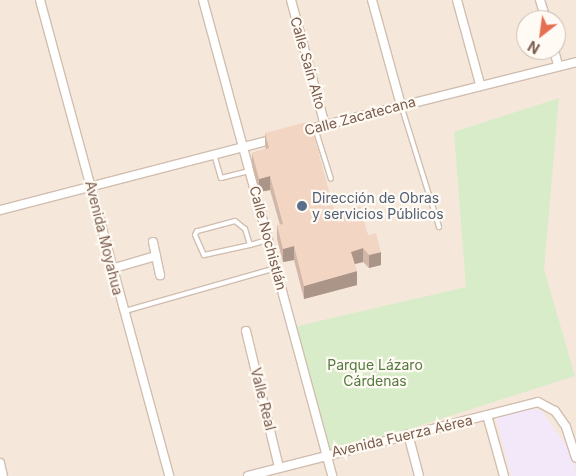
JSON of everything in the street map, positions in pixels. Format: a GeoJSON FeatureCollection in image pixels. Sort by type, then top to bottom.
{"type":"FeatureCollection","features":[{"type":"Feature","properties":{"kind":"street","name":"Avenida Moyahua"},"geometry":{"type":"LineString","coordinates":[[40,0],[91,187],[111,269],[169,476]]}},
{"type":"Feature","properties":{"kind":"street","name":"Calle Nochistlán"},"geometry":{"type":"LineString","coordinates":[[204,0],[332,476]]}},
{"type":"Feature","properties":{"kind":"street","name":"Calle Saín Alto"},"geometry":{"type":"LineString","coordinates":[[290,0],[325,125]]}},
{"type":"Feature","properties":{"kind":"street"},"geometry":{"type":"LineString","coordinates":[[372,0],[401,105]]}},
{"type":"Feature","properties":{"kind":"street"},"geometry":{"type":"LineString","coordinates":[[457,0],[480,84]]}},
{"type":"Feature","properties":{"kind":"street"},"geometry":{"type":"LineString","coordinates":[[557,60],[558,65]]}},
{"type":"Feature","properties":{"kind":"street","name":"Calle Zacatecana"},"geometry":{"type":"LineString","coordinates":[[297,133],[480,84],[576,62]]}},
{"type":"Feature","properties":{"kind":"street"},"geometry":{"type":"LineString","coordinates":[[0,210],[279,137]]}},
{"type":"Feature","properties":{"kind":"street"},"geometry":{"type":"LineString","coordinates":[[153,242],[160,275]]}},
{"type":"Feature","properties":{"kind":"street"},"geometry":{"type":"LineString","coordinates":[[111,269],[156,256]]}},
{"type":"Feature","properties":{"kind":"street","name":"Valle Real"},"geometry":{"type":"LineString","coordinates":[[246,331],[280,467]]}},
{"type":"Feature","properties":{"kind":"street","name":"Avenida Fuerza Aérea"},"geometry":{"type":"LineString","coordinates":[[249,476],[325,454],[487,416],[538,402],[555,411],[566,428],[576,457]]}},
{"type":"Feature","properties":{"kind":"street"},"geometry":{"type":"LineString","coordinates":[[487,416],[504,476]]}},
{"type":"Feature","properties":{"kind":"street"},"geometry":{"type":"LineString","coordinates":[[408,434],[419,476]]}},
{"type":"Feature","properties":{"kind":"street"},"geometry":{"type":"LineString","coordinates":[[0,463],[3,476]]}},
{"type":"Feature","properties":{"kind":"lane"},"geometry":{"type":"LineString","coordinates":[[401,105],[439,227]]}},
{"type":"Feature","properties":{"kind":"lane"},"geometry":{"type":"LineString","coordinates":[[315,128],[331,179]]}},
{"type":"Feature","properties":{"kind":"lane"},"geometry":{"type":"LineString","coordinates":[[214,154],[221,178],[250,171]]}},
{"type":"Feature","properties":{"kind":"lane"},"geometry":{"type":"LineString","coordinates":[[250,245],[245,229],[234,221],[198,231],[195,235],[204,255],[250,245],[267,240]]}},
{"type":"Feature","properties":{"kind":"lane"},"geometry":{"type":"LineString","coordinates":[[123,311],[276,268]]}},
{"type":"Feature","properties":{"kind":"shaded area"},"geometry":{"type":"Polygon","coordinates":[[[0,0],[576,0],[576,476],[0,476],[0,0]]]}},
{"type":"Feature","properties":{"kind":"shaded area"},"geometry":{"type":"Polygon","coordinates":[[[532,408],[542,411],[574,457],[576,476],[511,476],[496,418],[532,408]]]}},
{"type":"Feature","properties":{"kind":"green space","name":"Parque Lázaro Cárdenas"},"geometry":{"type":"Polygon","coordinates":[[[559,98],[544,269],[575,376],[328,455],[293,327],[466,287],[454,132],[559,98]]]}},
{"type":"Feature","properties":{"kind":"building","name":"Dirección de Obras y servicios Públicos"},"geometry":{"type":"Polygon","coordinates":[[[310,121],[335,213],[360,206],[368,235],[376,233],[381,252],[369,255],[363,248],[351,252],[357,271],[304,286],[294,246],[283,249],[277,225],[283,224],[270,176],[259,179],[252,153],[269,148],[265,133],[310,121]]]}},
{"type":"Feature","properties":{"kind":"place","name":"Dirección de Obras y servicios Públicos"},"geometry":{"type":"Point","coordinates":[302,206]}}]}
